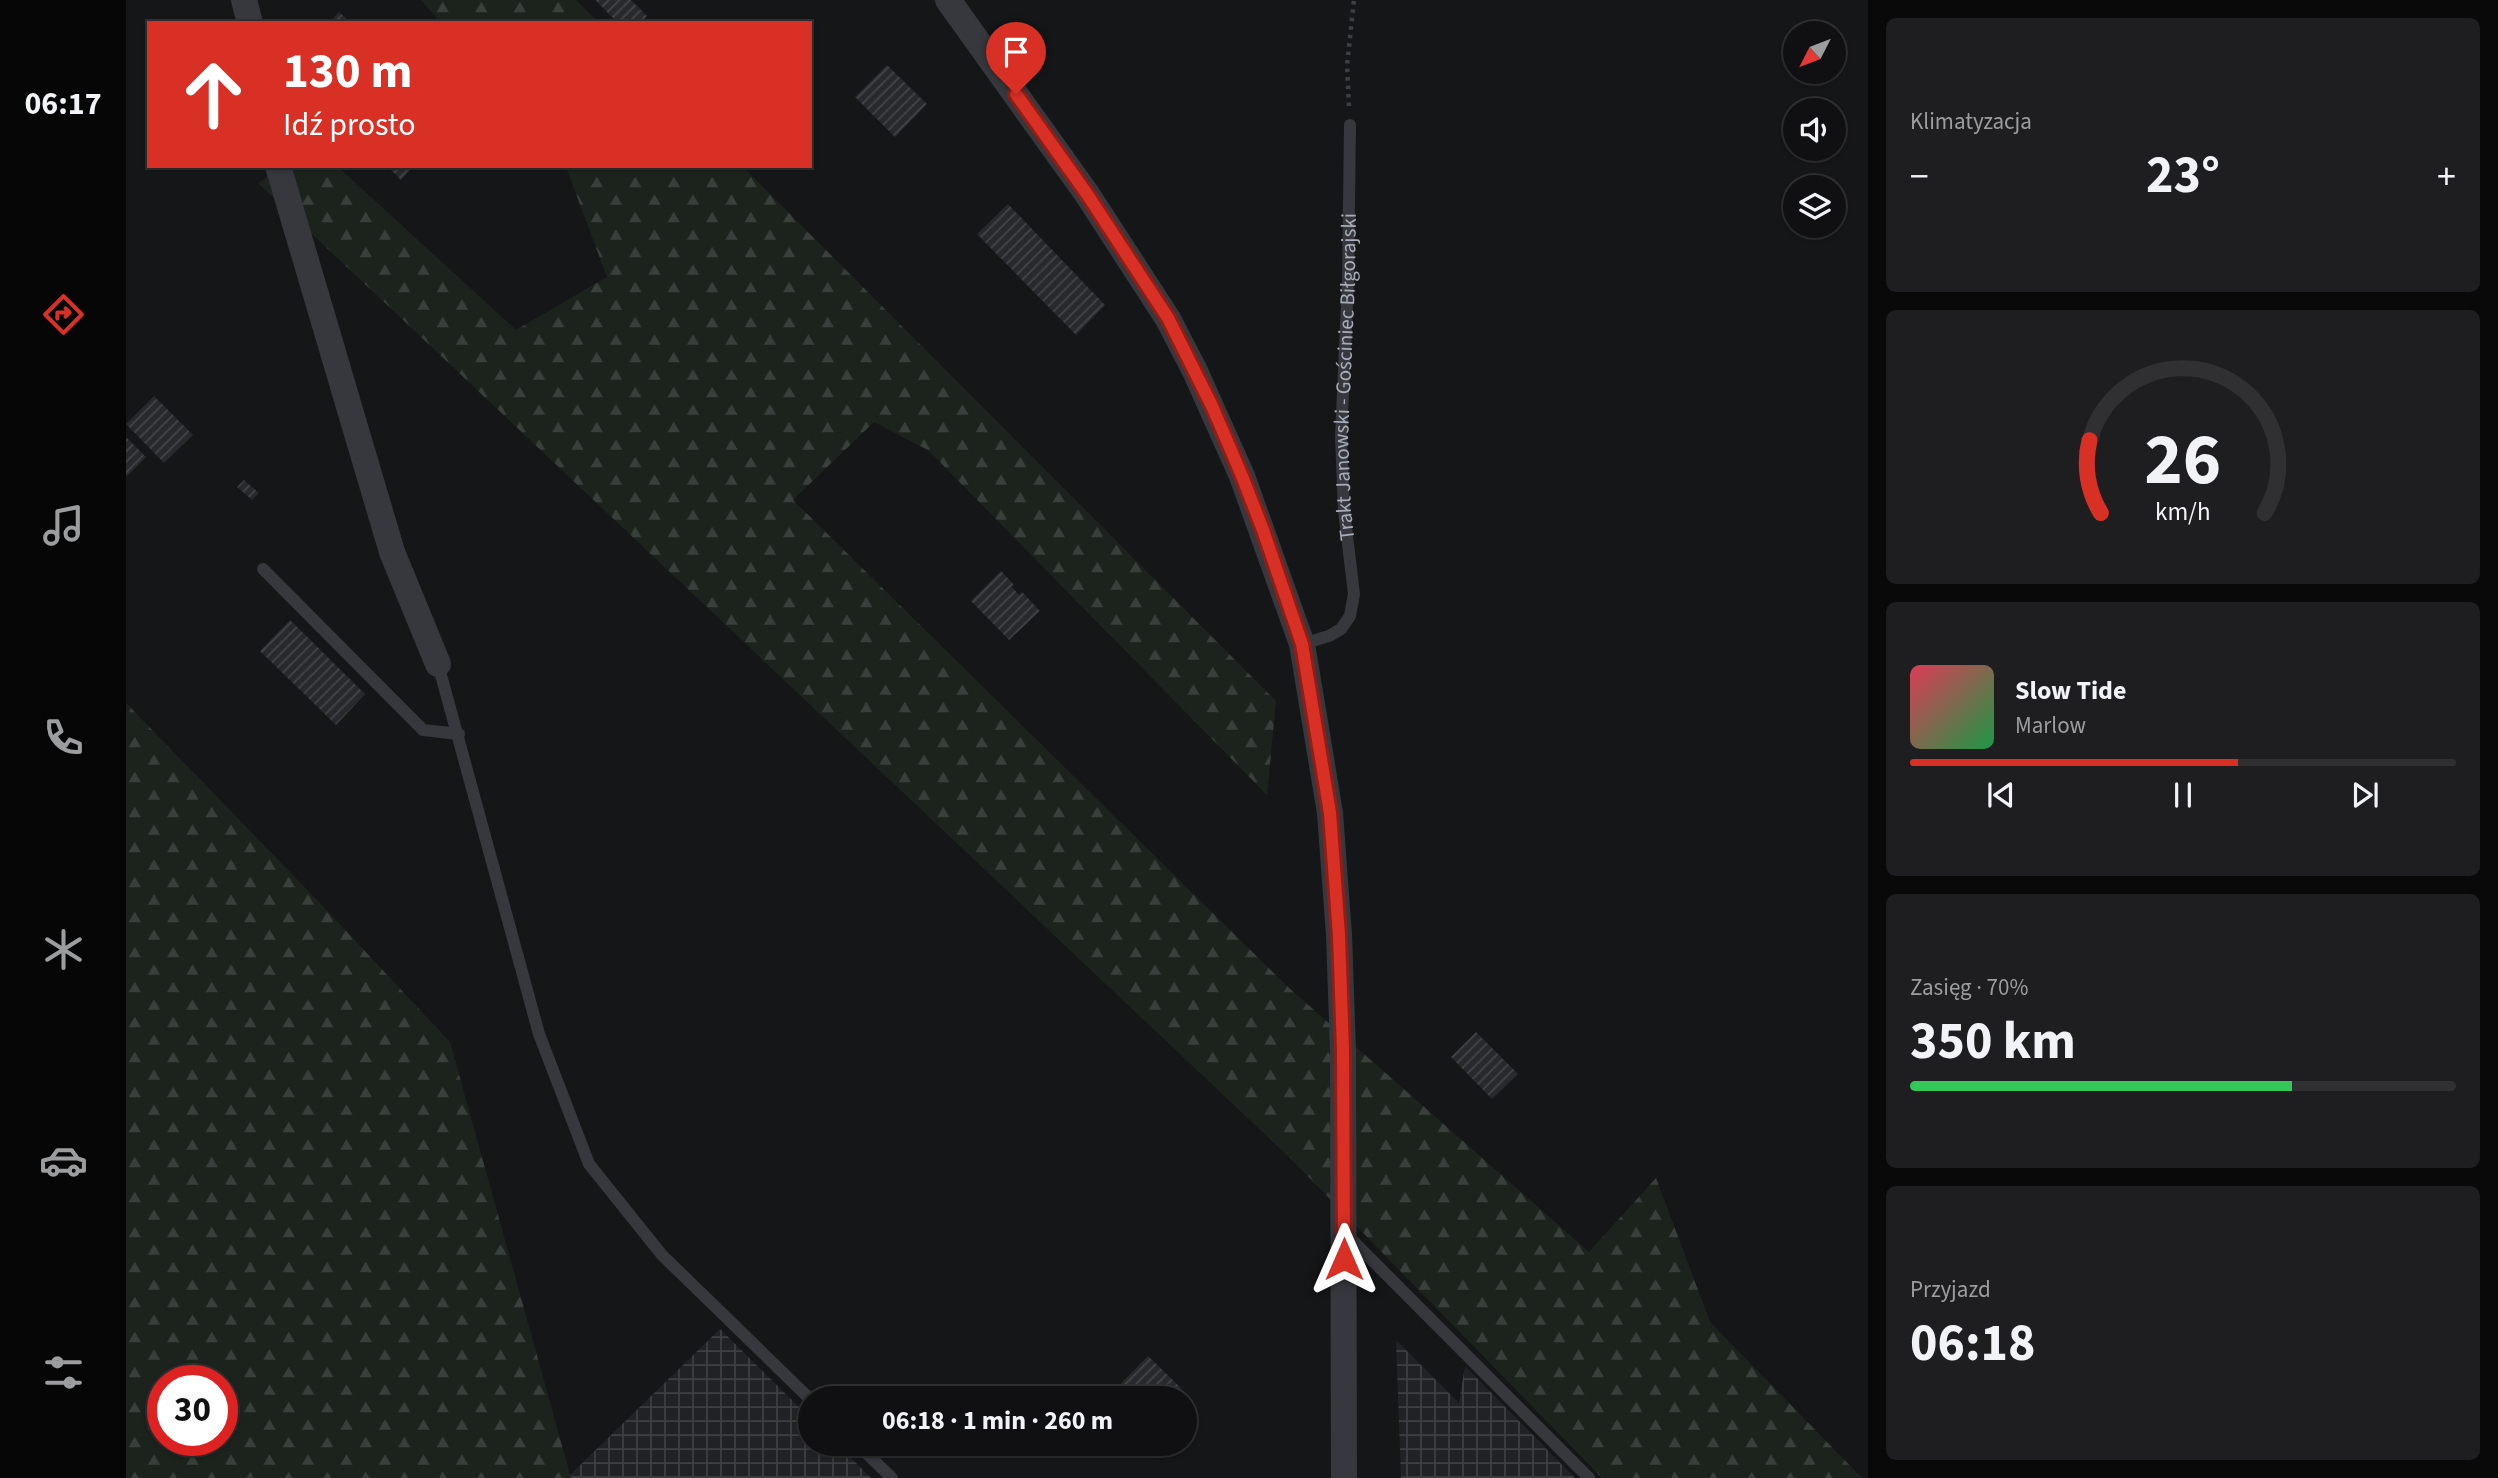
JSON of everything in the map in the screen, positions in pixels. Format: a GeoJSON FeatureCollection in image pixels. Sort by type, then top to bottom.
{"type":"FeatureCollection","features":[{"type":"Feature","properties":{"kind":"street"},"geometry":{"type":"LineString","coordinates":[[244,0],[249,21]]}},
{"type":"Feature","properties":{"kind":"street"},"geometry":{"type":"LineString","coordinates":[[948,0],[1087,194],[1168,318],[1210,402],[1242,476],[1302,644],[1330,813],[1339,935],[1343,1050],[1344,1478]]}},
{"type":"Feature","properties":{"kind":"street"},"geometry":{"type":"LineString","coordinates":[[279,168],[392,552],[438,664]]}},
{"type":"Feature","properties":{"kind":"lane","name":"Trakt Janowski - Gościniec Biłgorajski"},"geometry":{"type":"LineString","coordinates":[[1302,644],[1329,636],[1341,629],[1350,616],[1354,594],[1344,512],[1342,437],[1350,125]]}},
{"type":"Feature","properties":{"kind":"lane"},"geometry":{"type":"LineString","coordinates":[[263,569],[423,730],[459,734]]}},
{"type":"Feature","properties":{"kind":"lane"},"geometry":{"type":"LineString","coordinates":[[438,664],[539,1034],[589,1164],[662,1255],[798,1387]]}},
{"type":"Feature","properties":{"kind":"lane"},"geometry":{"type":"LineString","coordinates":[[1344,1232],[1589,1478]]}},
{"type":"Feature","properties":{"kind":"lane"},"geometry":{"type":"LineString","coordinates":[[869,1456],[892,1478]]}},
{"type":"Feature","properties":{"kind":"path"},"geometry":{"type":"LineString","coordinates":[[1350,125],[1347,65],[1354,0]]}},
{"type":"Feature","properties":{"kind":"shaded area"},"geometry":{"type":"Polygon","coordinates":[[[720,1329],[798,1406],[798,1456],[849,1456],[871,1478],[571,1478],[569,1476],[720,1329]]]}},
{"type":"Feature","properties":{"kind":"shaded area"},"geometry":{"type":"Polygon","coordinates":[[[1396,1340],[1459,1403],[1465,1366],[1575,1478],[1401,1478],[1396,1340]]]}},
{"type":"Feature","properties":{"kind":"green space"},"geometry":{"type":"Polygon","coordinates":[[[421,0],[576,0],[597,21],[439,21],[421,0]]]}},
{"type":"Feature","properties":{"kind":"green space"},"geometry":{"type":"Polygon","coordinates":[[[281,168],[339,168],[516,330],[607,277],[566,168],[744,168],[1276,701],[1267,795],[928,450],[874,422],[793,500],[1289,988],[1589,1252],[1656,1178],[1710,1322],[1862,1478],[1602,1478],[1291,1159],[258,183],[281,168]]]}},
{"type":"Feature","properties":{"kind":"green space"},"geometry":{"type":"Polygon","coordinates":[[[126,703],[450,1042],[571,1478],[126,1478],[126,703]]]}},
{"type":"Feature","properties":{"kind":"building"},"geometry":{"type":"Polygon","coordinates":[[[595,0],[631,0],[647,16],[642,21],[616,21],[595,0]]]}},
{"type":"Feature","properties":{"kind":"building"},"geometry":{"type":"Polygon","coordinates":[[[339,12],[349,21],[331,21],[339,12]]]}},
{"type":"Feature","properties":{"kind":"building"},"geometry":{"type":"Polygon","coordinates":[[[887,65],[927,104],[895,137],[855,97],[887,65]]]}},
{"type":"Feature","properties":{"kind":"building"},"geometry":{"type":"Polygon","coordinates":[[[389,168],[412,168],[401,180],[389,168]]]}},
{"type":"Feature","properties":{"kind":"building"},"geometry":{"type":"Polygon","coordinates":[[[1008,204],[1105,305],[1076,335],[977,234],[1008,204]]]}},
{"type":"Feature","properties":{"kind":"building"},"geometry":{"type":"Polygon","coordinates":[[[154,396],[193,435],[164,463],[126,424],[154,396]]]}},
{"type":"Feature","properties":{"kind":"building"},"geometry":{"type":"Polygon","coordinates":[[[126,437],[146,457],[126,477],[126,437]]]}},
{"type":"Feature","properties":{"kind":"building"},"geometry":{"type":"Polygon","coordinates":[[[244,480],[259,493],[252,500],[237,487],[244,480]]]}},
{"type":"Feature","properties":{"kind":"building"},"geometry":{"type":"Polygon","coordinates":[[[1001,571],[1019,595],[1022,592],[1040,611],[1009,640],[971,601],[1001,571]]]}},
{"type":"Feature","properties":{"kind":"building"},"geometry":{"type":"Polygon","coordinates":[[[290,620],[365,694],[336,725],[260,651],[290,620]]]}},
{"type":"Feature","properties":{"kind":"building"},"geometry":{"type":"Polygon","coordinates":[[[1476,1032],[1518,1074],[1492,1099],[1451,1057],[1476,1032]]]}},
{"type":"Feature","properties":{"kind":"building"},"geometry":{"type":"Polygon","coordinates":[[[1148,1356],[1179,1386],[1119,1386],[1148,1356]]]}},
{"type":"Feature","properties":{"kind":"route"},"geometry":{"type":"LineString","coordinates":[[1016,94],[1087,194],[1168,318],[1212,406],[1242,476],[1302,644],[1330,813],[1339,935],[1343,1050],[1344,1259]]}}]}
